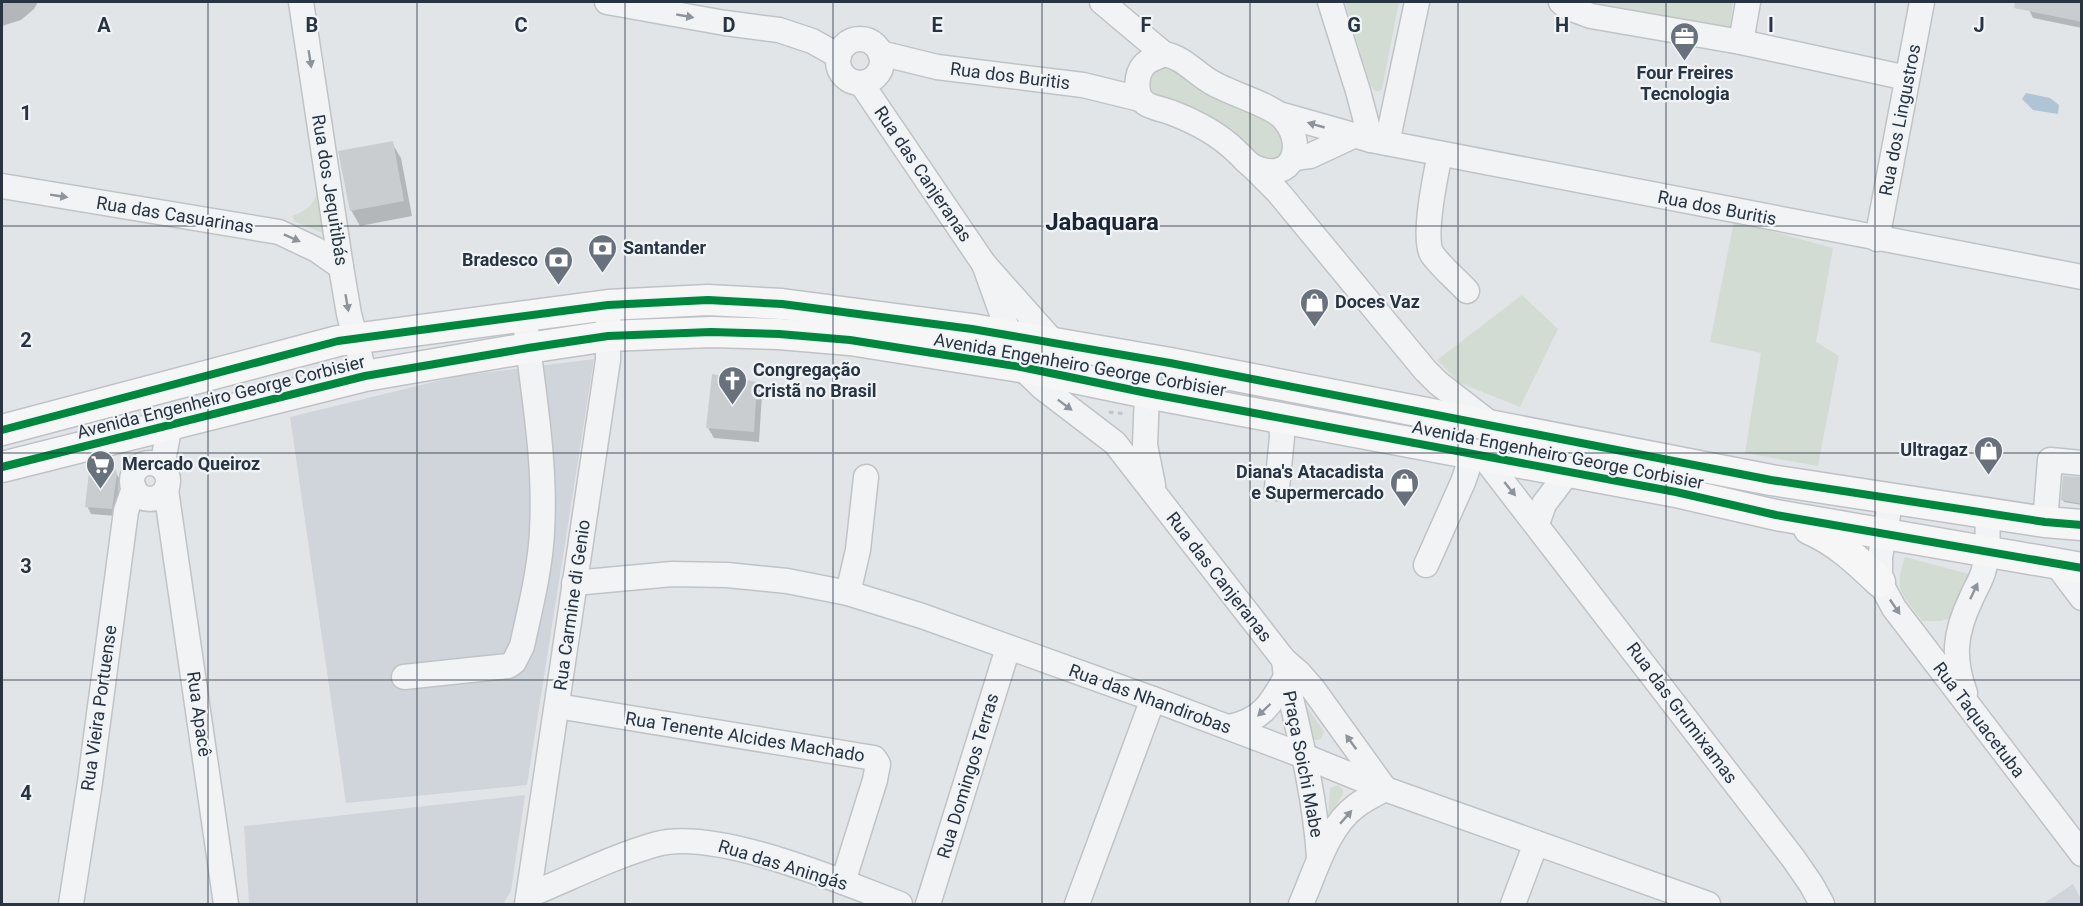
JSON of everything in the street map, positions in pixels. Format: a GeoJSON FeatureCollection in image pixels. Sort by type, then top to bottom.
{"type":"FeatureCollection","features":[{"type":"Feature","properties":{"kind":"main road","name":"Avenida Engenheiro George Corbisier"},"geometry":{"type":"LineString","coordinates":[[2,430],[338,341],[608,305],[708,300],[782,304],[894,318],[1141,358],[1772,480],[2045,522],[2082,525]]}},
{"type":"Feature","properties":{"kind":"main road","name":"Avenida Engenheiro George Corbisier"},"geometry":{"type":"LineString","coordinates":[[2,467],[366,376],[528,348],[608,336],[711,332],[779,334],[850,340],[1021,367],[1147,393],[1676,492],[1776,516],[2069,566]]}},
{"type":"Feature","properties":{"kind":"main road"},"geometry":{"type":"LineString","coordinates":[[1776,516],[1825,536],[1851,554],[1880,582]]}},
{"type":"Feature","properties":{"kind":"street","name":"Rua dos Jequitibás"},"geometry":{"type":"LineString","coordinates":[[301,2],[349,314],[366,376]]}},
{"type":"Feature","properties":{"kind":"street"},"geometry":{"type":"LineString","coordinates":[[607,2],[779,30],[812,41],[839,56]]}},
{"type":"Feature","properties":{"kind":"street"},"geometry":{"type":"LineString","coordinates":[[1102,2],[1164,54],[1144,64],[1139,91],[1155,108],[1168,111],[1229,143],[1278,192],[1425,370],[1493,426]]}},
{"type":"Feature","properties":{"kind":"street"},"geometry":{"type":"LineString","coordinates":[[1330,2],[1358,91],[1370,140]]}},
{"type":"Feature","properties":{"kind":"street"},"geometry":{"type":"LineString","coordinates":[[1370,140],[1417,2]]}},
{"type":"Feature","properties":{"kind":"street"},"geometry":{"type":"LineString","coordinates":[[1561,2],[1567,7],[1591,16],[1741,42],[1907,78]]}},
{"type":"Feature","properties":{"kind":"street"},"geometry":{"type":"LineString","coordinates":[[1741,42],[1748,2]]}},
{"type":"Feature","properties":{"kind":"street","name":"Rua dos Lingustros"},"geometry":{"type":"LineString","coordinates":[[1877,239],[1922,2]]}},
{"type":"Feature","properties":{"kind":"street"},"geometry":{"type":"LineString","coordinates":[[858,39],[872,43],[873,69],[848,80],[838,63],[846,44],[858,39]]}},
{"type":"Feature","properties":{"kind":"street","name":"Rua dos Buritis"},"geometry":{"type":"LineString","coordinates":[[1164,54],[1184,62],[1210,81],[1279,114],[1370,140],[2082,278]]}},
{"type":"Feature","properties":{"kind":"street","name":"Rua dos Buritis"},"geometry":{"type":"LineString","coordinates":[[873,69],[937,67],[1139,91]]}},
{"type":"Feature","properties":{"kind":"street","name":"Rua das Canjeranas"},"geometry":{"type":"LineString","coordinates":[[873,69],[984,264],[1021,367],[1042,388],[1115,443],[1285,669]]}},
{"type":"Feature","properties":{"kind":"street"},"geometry":{"type":"LineString","coordinates":[[1279,114],[1291,131],[1296,146],[1292,161],[1299,202],[1308,227]]}},
{"type":"Feature","properties":{"kind":"street"},"geometry":{"type":"LineString","coordinates":[[1252,166],[1273,170],[1292,161],[1370,140]]}},
{"type":"Feature","properties":{"kind":"street"},"geometry":{"type":"LineString","coordinates":[[1440,154],[1431,207],[1429,238],[1431,252],[1467,291]]}},
{"type":"Feature","properties":{"kind":"street","name":"Rua das Casuarinas"},"geometry":{"type":"LineString","coordinates":[[2,186],[279,232],[317,250],[341,267]]}},
{"type":"Feature","properties":{"kind":"street","name":"Rua das Canjeranas"},"geometry":{"type":"LineString","coordinates":[[984,264],[1056,345]]}},
{"type":"Feature","properties":{"kind":"street","name":"Rua Carmine di Genio"},"geometry":{"type":"LineString","coordinates":[[528,900],[608,360],[608,305]]}},
{"type":"Feature","properties":{"kind":"street"},"geometry":{"type":"LineString","coordinates":[[404,677],[508,666],[514,662],[522,646],[542,535],[543,493],[538,413],[525,316]]}},
{"type":"Feature","properties":{"kind":"street","name":"Rua das Canjeranas"},"geometry":{"type":"LineString","coordinates":[[1141,358],[1147,393],[1144,436],[1155,494]]}},
{"type":"Feature","properties":{"kind":"street"},"geometry":{"type":"LineString","coordinates":[[1421,412],[1430,394],[1425,370]]}},
{"type":"Feature","properties":{"kind":"street"},"geometry":{"type":"LineString","coordinates":[[1277,488],[1282,437],[1281,417]]}},
{"type":"Feature","properties":{"kind":"street"},"geometry":{"type":"LineString","coordinates":[[145,489],[170,424]]}},
{"type":"Feature","properties":{"kind":"street"},"geometry":{"type":"LineString","coordinates":[[1115,443],[1132,441],[1144,436]]}},
{"type":"Feature","properties":{"kind":"street"},"geometry":{"type":"LineString","coordinates":[[116,438],[145,489]]}},
{"type":"Feature","properties":{"kind":"street"},"geometry":{"type":"LineString","coordinates":[[1426,566],[1463,482],[1478,454]]}},
{"type":"Feature","properties":{"kind":"street","name":"Rua das Grumixamas"},"geometry":{"type":"LineString","coordinates":[[1478,454],[1537,524],[1793,858],[1816,894]]}},
{"type":"Feature","properties":{"kind":"street"},"geometry":{"type":"LineString","coordinates":[[2045,522],[2050,460],[2082,462]]}},
{"type":"Feature","properties":{"kind":"street"},"geometry":{"type":"LineString","coordinates":[[1537,524],[1544,504],[1569,471]]}},
{"type":"Feature","properties":{"kind":"street"},"geometry":{"type":"LineString","coordinates":[[848,593],[858,550],[866,477]]}},
{"type":"Feature","properties":{"kind":"street","name":"Rua Apacê"},"geometry":{"type":"LineString","coordinates":[[145,489],[172,524],[226,904]]}},
{"type":"Feature","properties":{"kind":"street","name":"Rua Vieira Portuense"},"geometry":{"type":"LineString","coordinates":[[70,904],[90,782],[145,489]]}},
{"type":"Feature","properties":{"kind":"street"},"geometry":{"type":"LineString","coordinates":[[1880,582],[1880,557],[1891,499]]}},
{"type":"Feature","properties":{"kind":"street"},"geometry":{"type":"LineString","coordinates":[[1970,707],[1959,676],[1956,647],[1958,629],[1984,570],[1988,513]]}},
{"type":"Feature","properties":{"kind":"street"},"geometry":{"type":"LineString","coordinates":[[2069,566],[2082,598]]}},
{"type":"Feature","properties":{"kind":"street","name":"Rua das Nhandirobas"},"geometry":{"type":"LineString","coordinates":[[574,583],[672,574],[727,575],[787,582],[848,593],[922,616],[1230,727],[1385,789],[1698,903]]}},
{"type":"Feature","properties":{"kind":"street","name":"Rua Taquacetuba"},"geometry":{"type":"LineString","coordinates":[[1880,582],[1894,608],[2082,854]]}},
{"type":"Feature","properties":{"kind":"street"},"geometry":{"type":"LineString","coordinates":[[1912,629],[1935,634],[1958,629]]}},
{"type":"Feature","properties":{"kind":"street","name":"Rua Domingos Terras"},"geometry":{"type":"LineString","coordinates":[[928,904],[1008,648]]}},
{"type":"Feature","properties":{"kind":"street"},"geometry":{"type":"LineString","coordinates":[[1230,727],[1255,718],[1270,705],[1285,669]]}},
{"type":"Feature","properties":{"kind":"street","name":"Praça Soichi Mabe"},"geometry":{"type":"LineString","coordinates":[[1285,669],[1298,672],[1313,689],[1385,789],[1356,805],[1346,815],[1319,857],[1317,818],[1285,669]]}},
{"type":"Feature","properties":{"kind":"street"},"geometry":{"type":"LineString","coordinates":[[1077,904],[1153,699]]}},
{"type":"Feature","properties":{"kind":"street","name":"Rua Tenente Alcides Machado"},"geometry":{"type":"LineString","coordinates":[[557,706],[874,758],[878,764],[875,780],[843,882]]}},
{"type":"Feature","properties":{"kind":"street","name":"Rua das Aningás"},"geometry":{"type":"LineString","coordinates":[[528,900],[604,864],[659,844],[687,842],[717,844],[771,858],[900,904]]}},
{"type":"Feature","properties":{"kind":"street"},"geometry":{"type":"LineString","coordinates":[[1513,904],[1536,843]]}},
{"type":"Feature","properties":{"kind":"street"},"geometry":{"type":"LineString","coordinates":[[1301,904],[1319,857]]}},
{"type":"Feature","properties":{"kind":"street"},"geometry":{"type":"LineString","coordinates":[[1796,904],[1816,894]]}},
{"type":"Feature","properties":{"kind":"shaded area"},"geometry":{"type":"Polygon","coordinates":[[[1345,2],[1399,2],[1382,89],[1379,91],[1375,91],[1370,84],[1345,2]]]}},
{"type":"Feature","properties":{"kind":"shaded area"},"geometry":{"type":"Polygon","coordinates":[[[1579,2],[1733,2],[1730,29],[1579,2]]]}},
{"type":"Feature","properties":{"kind":"shaded area"},"geometry":{"type":"Polygon","coordinates":[[[1159,61],[1282,125],[1284,144],[1281,154],[1272,161],[1264,162],[1150,93],[1148,69],[1159,61]]]}},
{"type":"Feature","properties":{"kind":"shaded area"},"geometry":{"type":"Polygon","coordinates":[[[323,189],[325,234],[295,222],[292,216],[309,207],[317,190],[323,189]]]}},
{"type":"Feature","properties":{"kind":"shaded area"},"geometry":{"type":"Polygon","coordinates":[[[1734,221],[1833,248],[1816,342],[1839,356],[1818,466],[1745,453],[1761,353],[1710,342],[1734,221]]]}},
{"type":"Feature","properties":{"kind":"shaded area"},"geometry":{"type":"Polygon","coordinates":[[[1522,295],[1558,329],[1520,407],[1460,383],[1437,360],[1522,295]]]}},
{"type":"Feature","properties":{"kind":"shaded area"},"geometry":{"type":"Polygon","coordinates":[[[594,359],[527,785],[346,803],[290,417],[458,376],[594,359]]]}},
{"type":"Feature","properties":{"kind":"shaded area"},"geometry":{"type":"Polygon","coordinates":[[[1905,557],[1973,575],[1954,617],[1941,621],[1922,621],[1901,591],[1901,568],[1905,557]]]}},
{"type":"Feature","properties":{"kind":"shaded area"},"geometry":{"type":"Polygon","coordinates":[[[1302,699],[1324,732],[1321,739],[1310,738],[1302,699]]]}},
{"type":"Feature","properties":{"kind":"shaded area"},"geometry":{"type":"Polygon","coordinates":[[[1338,785],[1343,790],[1343,794],[1328,819],[1330,788],[1338,785]]]}},
{"type":"Feature","properties":{"kind":"shaded area"},"geometry":{"type":"Polygon","coordinates":[[[525,795],[511,891],[503,904],[249,904],[244,826],[525,795]]]}},
{"type":"Feature","properties":{"kind":"shaded area"},"geometry":{"type":"Polygon","coordinates":[[[2073,884],[2081,899],[2081,904],[2043,904],[2073,884]]]}},
{"type":"Feature","properties":{"kind":"water"},"geometry":{"type":"Polygon","coordinates":[[[2026,93],[2050,98],[2059,105],[2058,114],[2033,110],[2022,99],[2026,93]]]}},
{"type":"Feature","properties":{"kind":"building"},"geometry":{"type":"Polygon","coordinates":[[[2015,2],[2082,2],[2082,22],[2014,8],[2015,2]]]}},
{"type":"Feature","properties":{"kind":"building"},"geometry":{"type":"Polygon","coordinates":[[[393,141],[404,201],[350,211],[338,151],[393,141]]]}},
{"type":"Feature","properties":{"kind":"building","name":"Congregação Cristã no Brasil"},"geometry":{"type":"Polygon","coordinates":[[[712,374],[757,382],[754,432],[706,428],[712,374]]]}},
{"type":"Feature","properties":{"kind":"building","name":"Mercado Queiroz"},"geometry":{"type":"Polygon","coordinates":[[[104,459],[113,464],[117,473],[112,509],[85,507],[90,463],[104,459]]]}},
{"type":"Feature","properties":{"kind":"building"},"geometry":{"type":"Polygon","coordinates":[[[2063,476],[2082,477],[2082,504],[2061,500],[2063,476]]]}},
{"type":"Feature","properties":{"kind":"cycle path"},"geometry":{"type":"LineString","coordinates":[[2,430],[338,341],[608,305],[708,300],[782,304],[972,329],[1170,363],[1771,480],[2045,522],[2082,525]]}},
{"type":"Feature","properties":{"kind":"cycle path"},"geometry":{"type":"LineString","coordinates":[[2,467],[365,376],[528,348],[608,336],[711,332],[779,334],[850,340],[1021,367],[1147,393],[1676,492],[1776,515],[2082,568]]}},
{"type":"Feature","properties":{"kind":"place","name":"Four Freires Tecnologia"},"geometry":{"type":"Point","coordinates":[1685,62]}},
{"type":"Feature","properties":{"kind":"place","name":"Santander"},"geometry":{"type":"Point","coordinates":[602,274]}},
{"type":"Feature","properties":{"kind":"place","name":"Bradesco"},"geometry":{"type":"Point","coordinates":[559,286]}},
{"type":"Feature","properties":{"kind":"place","name":"Doces Vaz"},"geometry":{"type":"Point","coordinates":[1314,328]}},
{"type":"Feature","properties":{"kind":"place","name":"Congregação Cristã no Brasil"},"geometry":{"type":"Point","coordinates":[732,406]}},
{"type":"Feature","properties":{"kind":"place","name":"Ultragaz"},"geometry":{"type":"Point","coordinates":[1989,476]}},
{"type":"Feature","properties":{"kind":"place","name":"Mercado Queiroz"},"geometry":{"type":"Point","coordinates":[101,490]}},
{"type":"Feature","properties":{"kind":"place","name":"Diana's Atacadista e Supermercado"},"geometry":{"type":"Point","coordinates":[1405,508]}},
{"type":"Feature","properties":{"kind":"district","name":"Jabaquara"},"geometry":{"type":"Point","coordinates":[1102,222]}}]}
